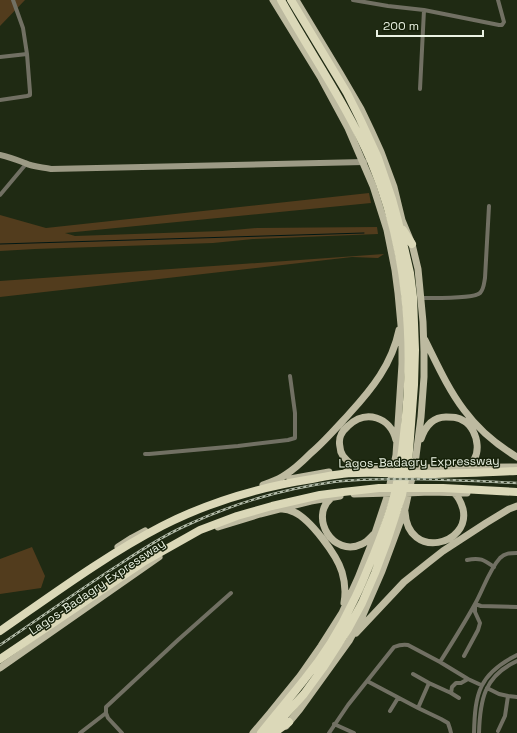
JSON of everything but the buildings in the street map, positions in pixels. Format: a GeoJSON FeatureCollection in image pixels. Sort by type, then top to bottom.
{"type":"FeatureCollection","features":[{"type":"Feature","properties":{"kind":"highway"},"geometry":{"type":"LineString","coordinates":[[281,0],[286,16],[299,36]]}},
{"type":"Feature","properties":{"kind":"highway"},"geometry":{"type":"LineString","coordinates":[[291,0],[347,93],[360,119],[378,158],[394,223],[402,269],[409,360],[404,464]]}},
{"type":"Feature","properties":{"kind":"highway"},"geometry":{"type":"LineString","coordinates":[[286,16],[355,126],[372,163],[384,209],[408,246]]}},
{"type":"Feature","properties":{"kind":"highway"},"geometry":{"type":"LineString","coordinates":[[274,733],[286,720],[323,668],[348,629],[362,603],[387,541],[398,495],[404,464],[414,385],[415,350],[413,297],[408,246],[405,235],[394,223]]}},
{"type":"Feature","properties":{"kind":"highway","name":"Lagos-Badagry Expressway"},"geometry":{"type":"LineString","coordinates":[[0,631],[122,549],[162,526],[214,503],[271,487],[327,476],[357,473],[424,474],[517,471]]}},
{"type":"Feature","properties":{"kind":"highway","name":"Lagos-Badagry Expressway"},"geometry":{"type":"LineString","coordinates":[[0,658],[145,561],[200,530],[237,516],[320,495],[379,488],[443,488],[517,494]]}},
{"type":"Feature","properties":{"kind":"highway"},"geometry":{"type":"LineString","coordinates":[[286,699],[293,688],[318,662],[353,603],[398,495]]}},
{"type":"Feature","properties":{"kind":"highway"},"geometry":{"type":"LineString","coordinates":[[261,733],[302,678]]}},
{"type":"Feature","properties":{"kind":"highway"},"geometry":{"type":"LineString","coordinates":[[269,733],[286,720]]}},
{"type":"Feature","properties":{"kind":"main road"},"geometry":{"type":"LineString","coordinates":[[274,0],[286,16]]}},
{"type":"Feature","properties":{"kind":"main road"},"geometry":{"type":"LineString","coordinates":[[296,0],[340,73],[371,130],[394,187],[396,270],[402,341],[397,443]]}},
{"type":"Feature","properties":{"kind":"main road"},"geometry":{"type":"LineString","coordinates":[[301,0],[302,8]]}},
{"type":"Feature","properties":{"kind":"main road"},"geometry":{"type":"LineString","coordinates":[[299,36],[344,121],[364,162],[384,209]]}},
{"type":"Feature","properties":{"kind":"main road"},"geometry":{"type":"LineString","coordinates":[[408,246],[418,269],[423,336],[424,377],[422,417],[418,447]]}},
{"type":"Feature","properties":{"kind":"main road"},"geometry":{"type":"LineString","coordinates":[[263,485],[284,477],[297,466],[335,430],[367,394],[383,372],[392,354],[398,337],[400,318]]}},
{"type":"Feature","properties":{"kind":"main road"},"geometry":{"type":"LineString","coordinates":[[423,336],[445,380],[464,410],[494,441],[517,457]]}},
{"type":"Feature","properties":{"kind":"main road"},"geometry":{"type":"LineString","coordinates":[[362,468],[352,466],[349,463],[341,452],[339,442],[341,433],[353,421],[363,417],[379,419],[392,429],[404,464]]}},
{"type":"Feature","properties":{"kind":"main road"},"geometry":{"type":"LineString","coordinates":[[302,678],[342,612],[358,578],[375,532],[398,495],[404,464],[418,447],[424,431],[434,420],[441,417],[455,417],[465,421],[476,436],[477,452],[473,461],[466,466],[459,468]]}},
{"type":"Feature","properties":{"kind":"main road","name":"Lagos-Badagry Expressway"},"geometry":{"type":"LineString","coordinates":[[0,627],[132,538],[183,512],[244,490],[306,475],[362,468],[517,467]]}},
{"type":"Feature","properties":{"kind":"main road","name":"Lagos-Badagry Expressway"},"geometry":{"type":"LineString","coordinates":[[0,668],[156,558],[207,530],[282,508],[311,501],[354,494],[430,492],[517,494]]}},
{"type":"Feature","properties":{"kind":"main road"},"geometry":{"type":"LineString","coordinates":[[398,495],[405,509],[407,526],[417,538],[430,543],[448,539],[455,535],[460,527],[463,520],[462,504],[454,493]]}},
{"type":"Feature","properties":{"kind":"main road"},"geometry":{"type":"LineString","coordinates":[[331,498],[327,502],[324,509],[323,518],[326,532],[334,542],[340,545],[355,546],[362,544],[375,532]]}},
{"type":"Feature","properties":{"kind":"main road"},"geometry":{"type":"LineString","coordinates":[[349,641],[404,582],[443,551],[509,509],[517,506]]}},
{"type":"Feature","properties":{"kind":"main road"},"geometry":{"type":"LineString","coordinates":[[282,508],[295,512],[310,525],[322,538],[336,559],[342,571],[345,582],[342,612]]}},
{"type":"Feature","properties":{"kind":"main road"},"geometry":{"type":"LineString","coordinates":[[279,733],[286,720],[313,692],[349,641],[378,583],[405,509]]}},
{"type":"Feature","properties":{"kind":"main road"},"geometry":{"type":"LineString","coordinates":[[252,733],[286,699]]}},
{"type":"Feature","properties":{"kind":"street"},"geometry":{"type":"LineString","coordinates":[[0,100],[30,95],[25,33],[12,0]]}},
{"type":"Feature","properties":{"kind":"street"},"geometry":{"type":"LineString","coordinates":[[353,0],[424,10],[502,25],[504,18],[498,0]]}},
{"type":"Feature","properties":{"kind":"street"},"geometry":{"type":"LineString","coordinates":[[420,89],[424,10]]}},
{"type":"Feature","properties":{"kind":"street"},"geometry":{"type":"LineString","coordinates":[[0,57],[27,54]]}},
{"type":"Feature","properties":{"kind":"street"},"geometry":{"type":"LineString","coordinates":[[0,155],[8,156],[36,167],[51,169],[364,162]]}},
{"type":"Feature","properties":{"kind":"street"},"geometry":{"type":"LineString","coordinates":[[0,196],[26,164]]}},
{"type":"Feature","properties":{"kind":"street"},"geometry":{"type":"LineString","coordinates":[[421,298],[458,297],[480,294],[484,286],[485,278],[489,206]]}},
{"type":"Feature","properties":{"kind":"street"},"geometry":{"type":"LineString","coordinates":[[145,454],[288,440],[295,438],[295,413],[290,376]]}},
{"type":"Feature","properties":{"kind":"street"},"geometry":{"type":"LineString","coordinates":[[509,509],[517,510]]}},
{"type":"Feature","properties":{"kind":"street"},"geometry":{"type":"LineString","coordinates":[[440,662],[475,604],[494,567],[503,556],[508,553],[517,553]]}},
{"type":"Feature","properties":{"kind":"street"},"geometry":{"type":"LineString","coordinates":[[467,560],[478,558],[494,567]]}},
{"type":"Feature","properties":{"kind":"street"},"geometry":{"type":"LineString","coordinates":[[122,733],[108,718],[106,707],[231,593]]}},
{"type":"Feature","properties":{"kind":"street"},"geometry":{"type":"LineString","coordinates":[[475,604],[481,606],[517,607]]}},
{"type":"Feature","properties":{"kind":"street"},"geometry":{"type":"LineString","coordinates":[[464,656],[478,630],[480,623],[475,612],[475,604]]}},
{"type":"Feature","properties":{"kind":"street"},"geometry":{"type":"LineString","coordinates":[[329,733],[348,705],[394,647],[399,645],[408,645],[481,685]]}},
{"type":"Feature","properties":{"kind":"street"},"geometry":{"type":"LineString","coordinates":[[474,733],[476,702],[481,685],[497,667],[517,655]]}},
{"type":"Feature","properties":{"kind":"street"},"geometry":{"type":"LineString","coordinates":[[479,733],[481,708],[487,688],[500,671],[517,661]]}},
{"type":"Feature","properties":{"kind":"street"},"geometry":{"type":"LineString","coordinates":[[413,674],[459,698]]}},
{"type":"Feature","properties":{"kind":"street"},"geometry":{"type":"LineString","coordinates":[[451,693],[452,687],[456,683],[461,683],[468,679]]}},
{"type":"Feature","properties":{"kind":"street"},"geometry":{"type":"LineString","coordinates":[[367,682],[448,723],[451,733]]}},
{"type":"Feature","properties":{"kind":"street"},"geometry":{"type":"LineString","coordinates":[[418,708],[429,683]]}},
{"type":"Feature","properties":{"kind":"street"},"geometry":{"type":"LineString","coordinates":[[487,688],[499,694],[517,697]]}},
{"type":"Feature","properties":{"kind":"street"},"geometry":{"type":"LineString","coordinates":[[498,731],[505,716],[508,696]]}},
{"type":"Feature","properties":{"kind":"street"},"geometry":{"type":"LineString","coordinates":[[390,712],[398,698]]}},
{"type":"Feature","properties":{"kind":"street"},"geometry":{"type":"LineString","coordinates":[[80,733],[106,713]]}},
{"type":"Feature","properties":{"kind":"street"},"geometry":{"type":"LineString","coordinates":[[334,724],[354,733]]}},
{"type":"Feature","properties":{"kind":"shaded area"},"geometry":{"type":"Polygon","coordinates":[[[0,0],[25,0],[0,26],[0,0]]]}},
{"type":"Feature","properties":{"kind":"shaded area"},"geometry":{"type":"Polygon","coordinates":[[[369,193],[371,203],[65,233],[75,236],[222,231],[257,228],[377,227],[378,234],[253,239],[213,243],[0,251],[0,215],[46,228],[369,193]]]}},
{"type":"Feature","properties":{"kind":"shaded area"},"geometry":{"type":"Polygon","coordinates":[[[384,254],[378,258],[352,257],[0,297],[0,281],[384,254]]]}},
{"type":"Feature","properties":{"kind":"shaded area"},"geometry":{"type":"Polygon","coordinates":[[[32,547],[45,576],[41,588],[0,594],[0,559],[32,547]]]}},
{"type":"Feature","properties":{"kind":"waterway"},"geometry":{"type":"LineString","coordinates":[[0,244],[364,233]]}},
{"type":"Feature","properties":{"kind":"railway"},"geometry":{"type":"LineString","coordinates":[[0,645],[160,539],[203,518],[258,498],[314,485],[359,480],[431,479],[517,483]]}}]}
